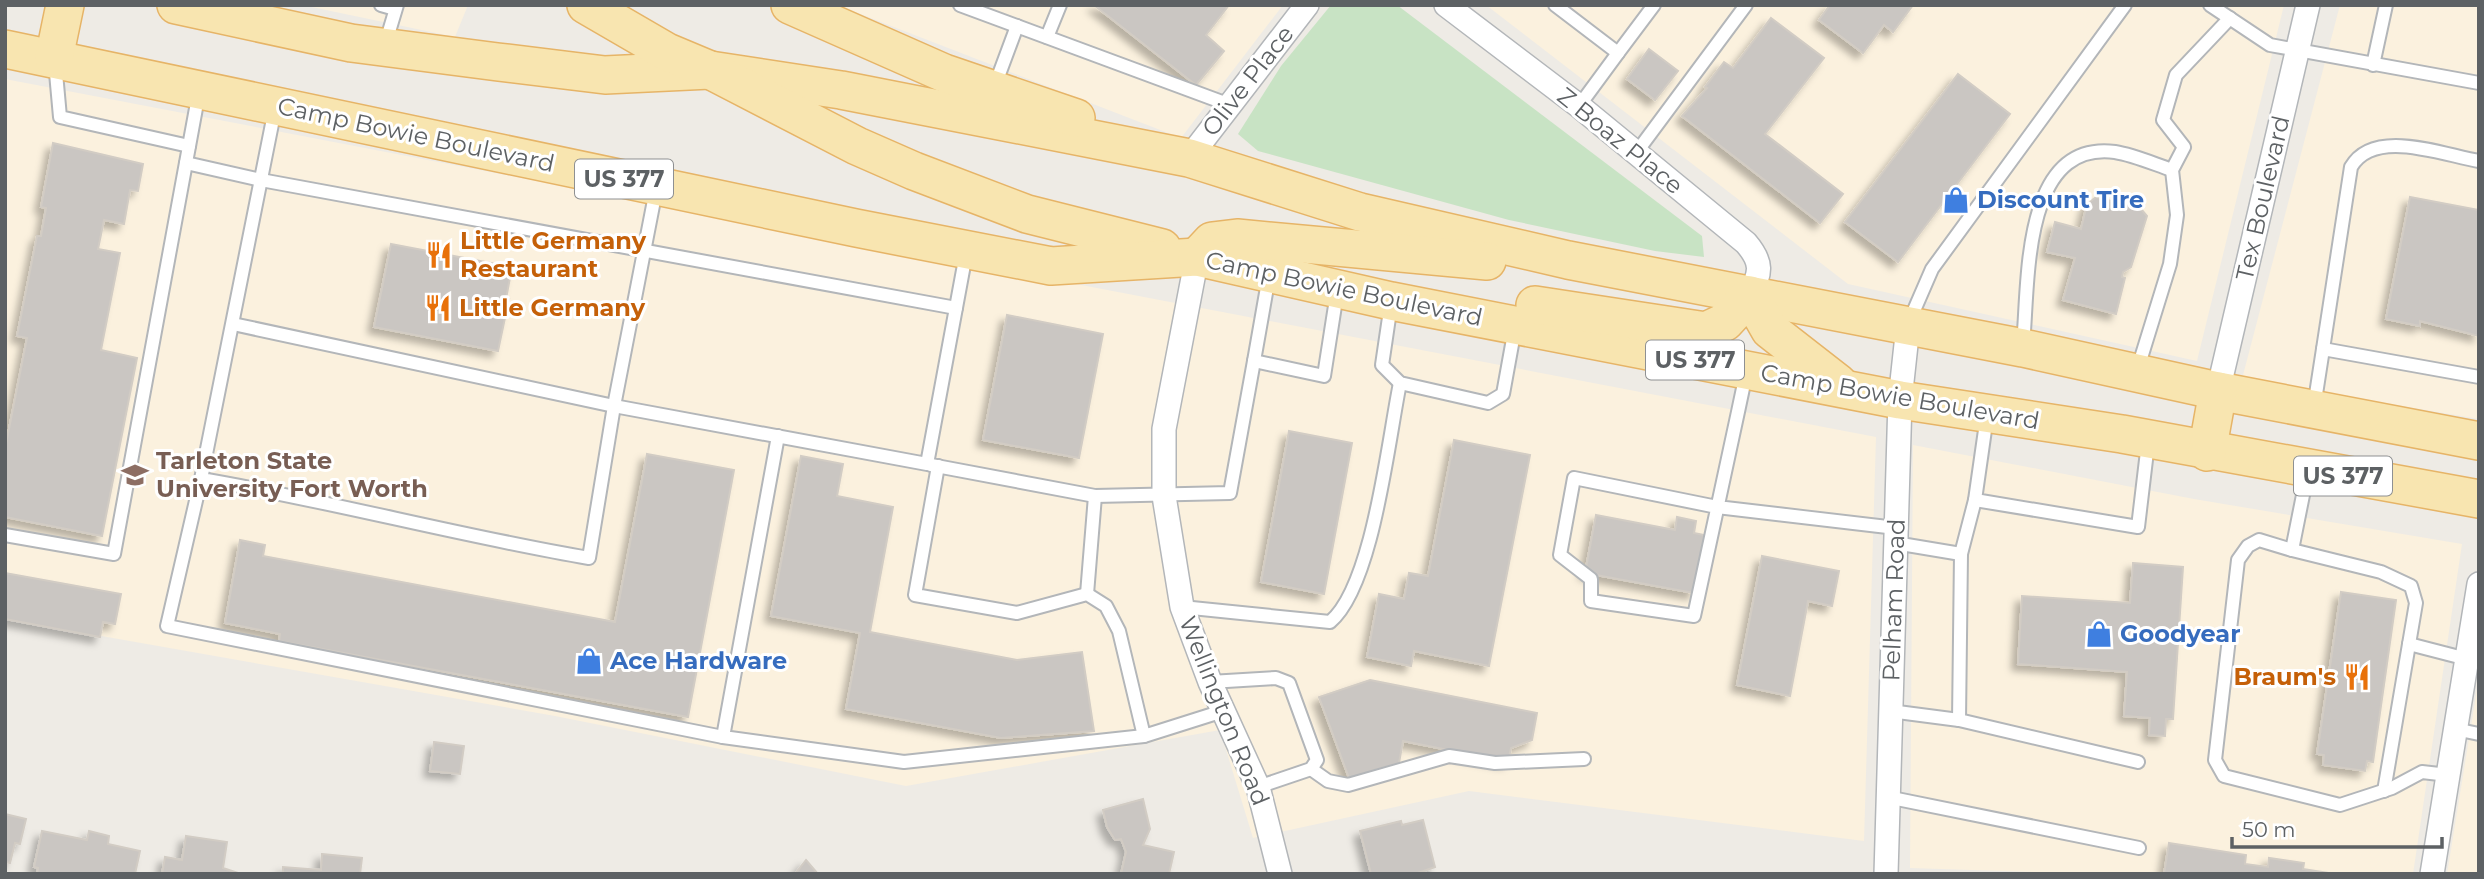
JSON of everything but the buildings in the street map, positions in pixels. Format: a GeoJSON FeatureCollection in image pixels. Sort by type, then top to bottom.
{"type":"FeatureCollection","features":[{"type":"Feature","properties":{"kind":"main road"},"geometry":{"type":"LineString","coordinates":[[54,58],[65,5]]}},
{"type":"Feature","properties":{"kind":"main road","name":"US 377"},"geometry":{"type":"LineString","coordinates":[[176,5],[384,47],[605,75],[710,70],[841,90],[1189,158],[1360,212],[1568,260],[2023,348],[2218,391],[2479,442]]}},
{"type":"Feature","properties":{"kind":"main road"},"geometry":{"type":"LineString","coordinates":[[586,5],[667,52],[710,70],[857,146],[1027,214],[1197,257],[1212,241],[1237,237],[1516,264],[1568,260]]}},
{"type":"Feature","properties":{"kind":"main road"},"geometry":{"type":"LineString","coordinates":[[790,5],[944,73],[1189,158]]}},
{"type":"Feature","properties":{"kind":"main road","name":"Camp Bowie Boulevard"},"geometry":{"type":"LineString","coordinates":[[5,49],[1051,266],[1197,257],[1391,301],[1900,400],[2149,439],[2207,452],[2479,499]]}},
{"type":"Feature","properties":{"kind":"main road"},"geometry":{"type":"LineString","coordinates":[[1470,316],[1496,303],[1544,306],[1706,331],[1725,322],[1750,295],[1770,330],[1791,349],[1849,390]]}},
{"type":"Feature","properties":{"kind":"main road"},"geometry":{"type":"LineString","coordinates":[[2207,452],[2218,391]]}},
{"type":"Feature","properties":{"kind":"street","name":"Olive Place"},"geometry":{"type":"LineString","coordinates":[[1189,158],[1307,5]]}},
{"type":"Feature","properties":{"kind":"street","name":"Z Boaz Place"},"geometry":{"type":"LineString","coordinates":[[1446,5],[1579,106],[1746,243],[1759,258],[1761,271],[1750,295]]}},
{"type":"Feature","properties":{"kind":"street","name":"Tex Boulevard"},"geometry":{"type":"LineString","coordinates":[[2218,391],[2308,5]]}},
{"type":"Feature","properties":{"kind":"street","name":"Wellington Road"},"geometry":{"type":"LineString","coordinates":[[1197,257],[1164,429],[1164,496],[1182,607],[1210,682],[1258,786],[1280,874]]}},
{"type":"Feature","properties":{"kind":"street","name":"Pelham Road"},"geometry":{"type":"LineString","coordinates":[[1886,874],[1886,797],[1900,400],[1908,326]]}},
{"type":"Feature","properties":{"kind":"street"},"geometry":{"type":"LineString","coordinates":[[2432,874],[2479,584]]}},
{"type":"Feature","properties":{"kind":"lane"},"geometry":{"type":"LineString","coordinates":[[381,5],[396,7],[384,47]]}},
{"type":"Feature","properties":{"kind":"lane"},"geometry":{"type":"LineString","coordinates":[[960,5],[1230,105]]}},
{"type":"Feature","properties":{"kind":"lane"},"geometry":{"type":"LineString","coordinates":[[1047,37],[1060,5]]}},
{"type":"Feature","properties":{"kind":"lane"},"geometry":{"type":"LineString","coordinates":[[1555,5],[1618,53]]}},
{"type":"Feature","properties":{"kind":"lane"},"geometry":{"type":"LineString","coordinates":[[1579,106],[1654,5]]}},
{"type":"Feature","properties":{"kind":"lane"},"geometry":{"type":"LineString","coordinates":[[1636,153],[1746,5]]}},
{"type":"Feature","properties":{"kind":"lane"},"geometry":{"type":"LineString","coordinates":[[1908,326],[1933,269],[2125,5]]}},
{"type":"Feature","properties":{"kind":"lane"},"geometry":{"type":"LineString","coordinates":[[2210,5],[2270,45],[2479,83]]}},
{"type":"Feature","properties":{"kind":"lane"},"geometry":{"type":"LineString","coordinates":[[2373,65],[2386,5]]}},
{"type":"Feature","properties":{"kind":"lane"},"geometry":{"type":"LineString","coordinates":[[2136,373],[2170,264],[2178,215],[2172,170],[2184,146],[2163,120],[2176,75],[2230,18]]}},
{"type":"Feature","properties":{"kind":"lane"},"geometry":{"type":"LineString","coordinates":[[994,89],[1017,26]]}},
{"type":"Feature","properties":{"kind":"lane"},"geometry":{"type":"LineString","coordinates":[[54,58],[60,117],[189,146]]}},
{"type":"Feature","properties":{"kind":"lane"},"geometry":{"type":"LineString","coordinates":[[5,535],[114,554],[199,89]]}},
{"type":"Feature","properties":{"kind":"lane"},"geometry":{"type":"LineString","coordinates":[[276,105],[201,479],[167,626],[723,737],[904,762],[1144,736],[1223,711]]}},
{"type":"Feature","properties":{"kind":"lane"},"geometry":{"type":"LineString","coordinates":[[2314,410],[2351,167],[2356,159],[2379,147],[2398,146],[2479,162]]}},
{"type":"Feature","properties":{"kind":"lane"},"geometry":{"type":"LineString","coordinates":[[2023,348],[2030,242],[2045,196],[2059,171],[2080,155],[2115,152],[2172,170]]}},
{"type":"Feature","properties":{"kind":"lane"},"geometry":{"type":"LineString","coordinates":[[186,163],[261,180],[956,308]]}},
{"type":"Feature","properties":{"kind":"lane"},"geometry":{"type":"LineString","coordinates":[[201,479],[287,493],[477,537],[589,558],[614,405],[657,186]]}},
{"type":"Feature","properties":{"kind":"lane"},"geometry":{"type":"LineString","coordinates":[[967,250],[956,308],[915,596],[1017,612],[1087,594],[1106,606],[1119,631],[1144,736]]}},
{"type":"Feature","properties":{"kind":"lane"},"geometry":{"type":"LineString","coordinates":[[233,324],[614,405],[1095,496],[1230,493],[1270,274]]}},
{"type":"Feature","properties":{"kind":"lane"},"geometry":{"type":"LineString","coordinates":[[1254,361],[1324,376],[1338,289]]}},
{"type":"Feature","properties":{"kind":"lane"},"geometry":{"type":"LineString","coordinates":[[1391,301],[1382,365],[1399,383],[1488,403],[1503,394],[1516,325]]}},
{"type":"Feature","properties":{"kind":"lane"},"geometry":{"type":"LineString","coordinates":[[2323,349],[2479,377]]}},
{"type":"Feature","properties":{"kind":"lane"},"geometry":{"type":"LineString","coordinates":[[1746,370],[1717,507],[1694,617],[1591,601],[1591,579],[1560,555],[1574,478],[1717,507],[1896,536],[1961,554]]}},
{"type":"Feature","properties":{"kind":"lane"},"geometry":{"type":"LineString","coordinates":[[1182,607],[1330,622],[1343,611],[1363,570],[1399,383]]}},
{"type":"Feature","properties":{"kind":"lane"},"geometry":{"type":"LineString","coordinates":[[1959,720],[1961,554],[1975,500],[1987,413]]}},
{"type":"Feature","properties":{"kind":"lane"},"geometry":{"type":"LineString","coordinates":[[723,737],[778,436]]}},
{"type":"Feature","properties":{"kind":"lane"},"geometry":{"type":"LineString","coordinates":[[1975,500],[2138,527],[2149,439]]}},
{"type":"Feature","properties":{"kind":"lane"},"geometry":{"type":"LineString","coordinates":[[2292,550],[2308,470]]}},
{"type":"Feature","properties":{"kind":"lane"},"geometry":{"type":"LineString","coordinates":[[1087,594],[1095,496]]}},
{"type":"Feature","properties":{"kind":"lane"},"geometry":{"type":"LineString","coordinates":[[2384,791],[2416,603],[2411,586],[2381,572],[2259,540],[2248,546],[2238,559],[2215,760],[2224,776],[2340,805],[2384,791],[2422,772],[2448,775]]}},
{"type":"Feature","properties":{"kind":"lane"},"geometry":{"type":"LineString","coordinates":[[2409,644],[2467,659]]}},
{"type":"Feature","properties":{"kind":"lane"},"geometry":{"type":"LineString","coordinates":[[1210,682],[1276,678],[1289,682],[1317,760],[1311,769],[1258,786]]}},
{"type":"Feature","properties":{"kind":"lane"},"geometry":{"type":"LineString","coordinates":[[1890,711],[1959,720],[2138,762]]}},
{"type":"Feature","properties":{"kind":"lane"},"geometry":{"type":"LineString","coordinates":[[2455,729],[2479,734]]}},
{"type":"Feature","properties":{"kind":"lane"},"geometry":{"type":"LineString","coordinates":[[1311,769],[1328,781],[1348,785],[1449,756],[1495,763],[1584,759]]}},
{"type":"Feature","properties":{"kind":"lane"},"geometry":{"type":"LineString","coordinates":[[1886,797],[2139,848]]}},
{"type":"Feature","properties":{"kind":"shaded area"},"geometry":{"type":"Polygon","coordinates":[[[302,5],[468,5],[455,37],[302,5]]]}},
{"type":"Feature","properties":{"kind":"shaded area"},"geometry":{"type":"Polygon","coordinates":[[[837,5],[1283,5],[1181,138],[837,5]]]}},
{"type":"Feature","properties":{"kind":"shaded area"},"geometry":{"type":"Polygon","coordinates":[[[1486,5],[2284,5],[2197,361],[1848,284],[1486,5]]]}},
{"type":"Feature","properties":{"kind":"shaded area"},"geometry":{"type":"Polygon","coordinates":[[[2340,5],[2479,5],[2479,419],[2242,379],[2340,5]]]}},
{"type":"Feature","properties":{"kind":"shaded area"},"geometry":{"type":"Polygon","coordinates":[[[5,79],[1876,437],[1864,841],[1469,791],[1253,838],[1220,730],[906,786],[555,716],[5,619],[5,79]]]}},
{"type":"Feature","properties":{"kind":"shaded area"},"geometry":{"type":"Polygon","coordinates":[[[1913,445],[2194,499],[2462,544],[2413,874],[2093,874],[1910,868],[1913,445]]]}},
{"type":"Feature","properties":{"kind":"shaded area"},"geometry":{"type":"Polygon","coordinates":[[[2479,677],[2479,874],[2447,874],[2479,677]]]}},
{"type":"Feature","properties":{"kind":"green space"},"geometry":{"type":"Polygon","coordinates":[[[1331,5],[1397,5],[1702,236],[1704,257],[1655,251],[1509,220],[1258,151],[1238,134],[1281,66],[1331,5]]]}},
{"type":"Feature","properties":{"kind":"place","name":"Discount Tire"},"geometry":{"type":"Point","coordinates":[1956,200]}},
{"type":"Feature","properties":{"kind":"place","name":"Little Germany Restaurant"},"geometry":{"type":"Point","coordinates":[439,255]}},
{"type":"Feature","properties":{"kind":"place","name":"Little Germany"},"geometry":{"type":"Point","coordinates":[438,308]}},
{"type":"Feature","properties":{"kind":"place","name":"Tarleton State University Fort Worth"},"geometry":{"type":"Point","coordinates":[135,475]}},
{"type":"Feature","properties":{"kind":"place","name":"Goodyear"},"geometry":{"type":"Point","coordinates":[2099,634]}},
{"type":"Feature","properties":{"kind":"place","name":"Ace Hardware"},"geometry":{"type":"Point","coordinates":[589,661]}},
{"type":"Feature","properties":{"kind":"place","name":"Braum's"},"geometry":{"type":"Point","coordinates":[2357,677]}}]}
